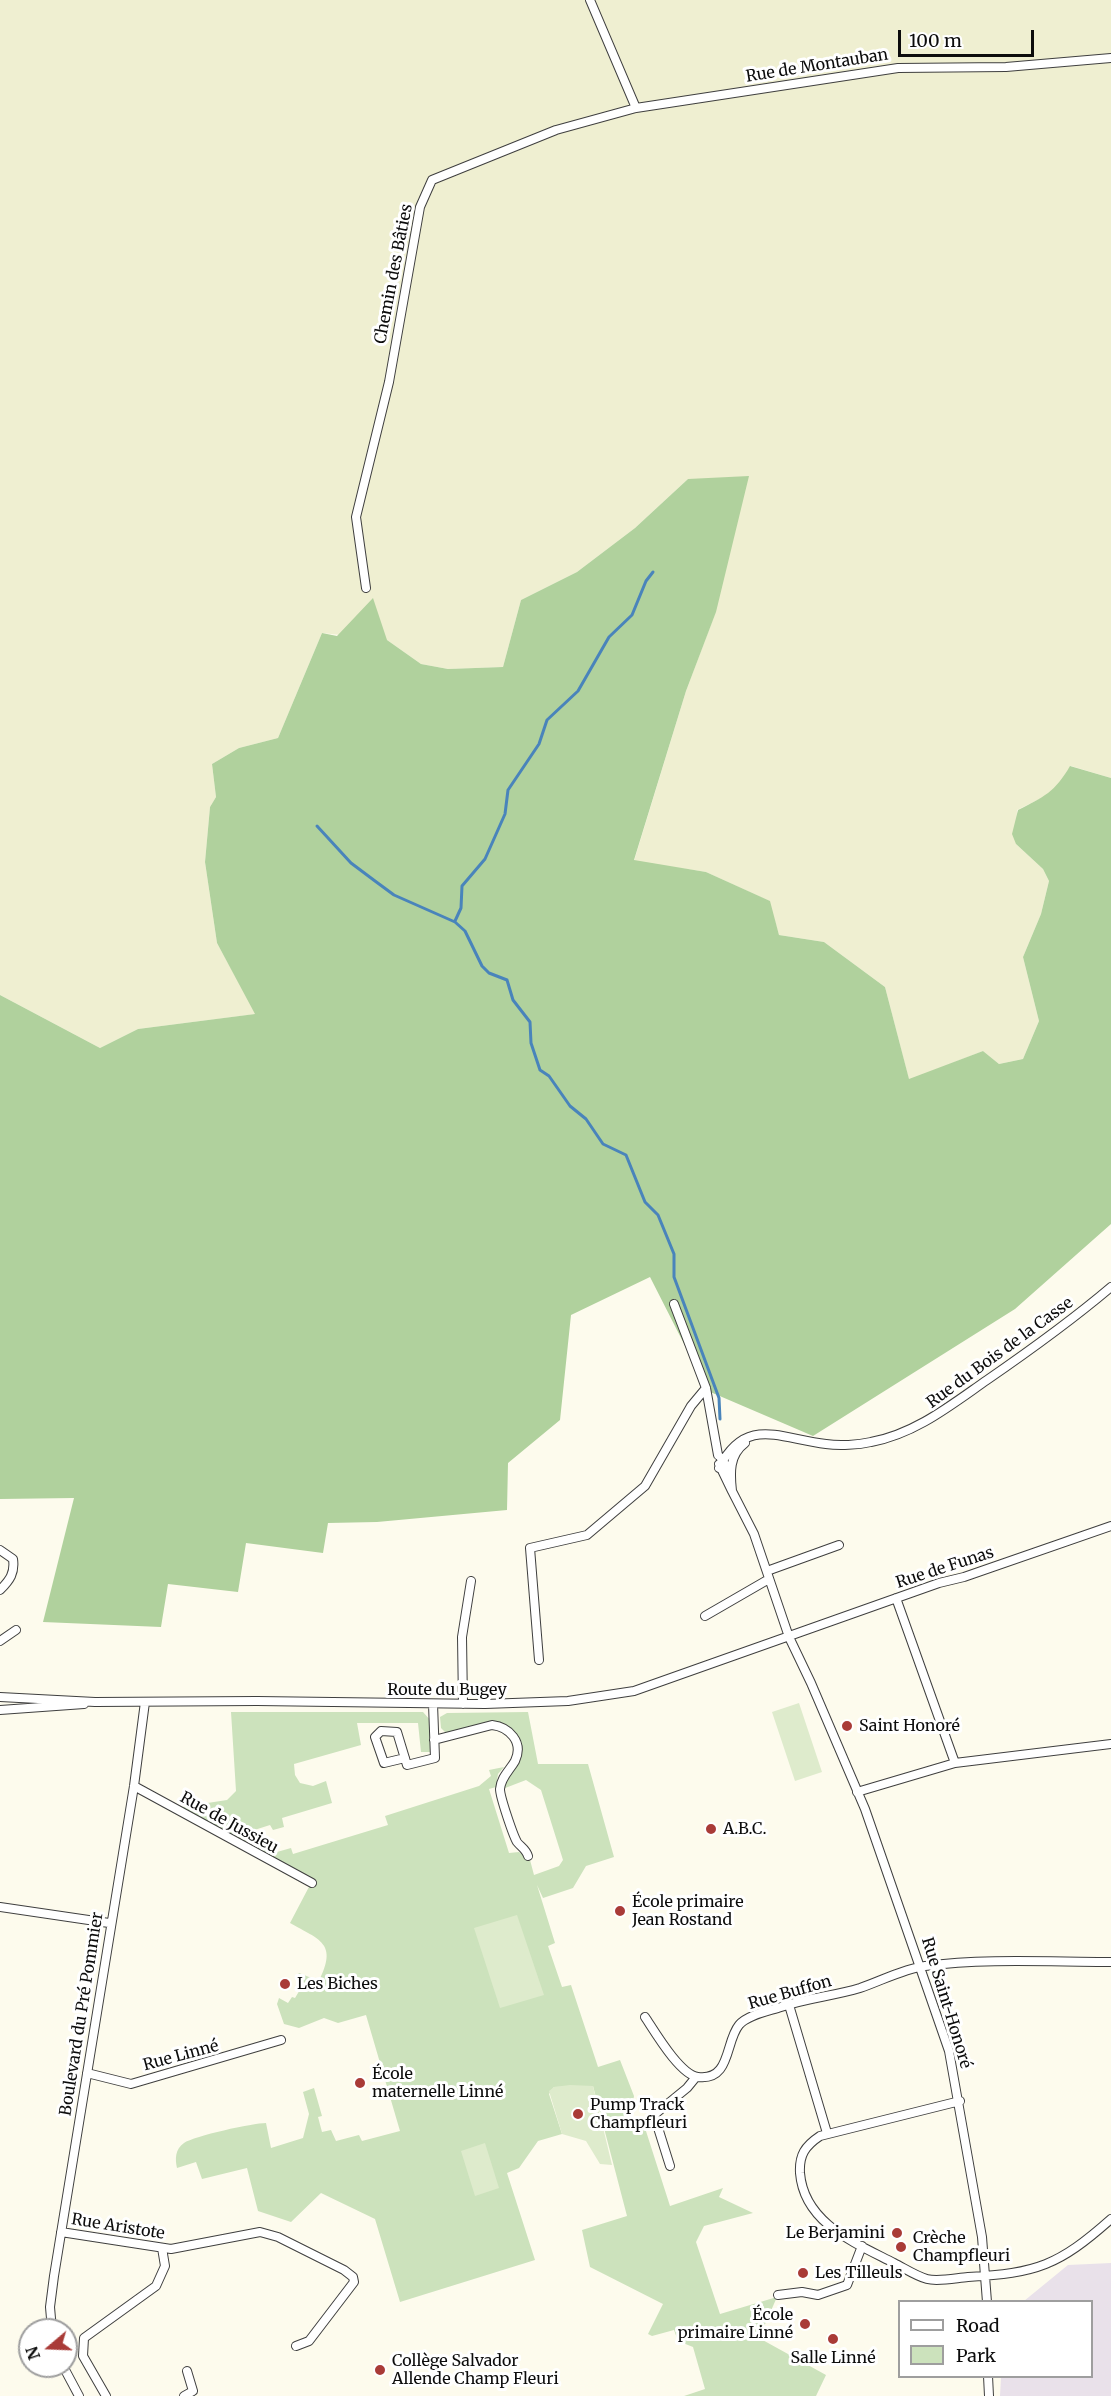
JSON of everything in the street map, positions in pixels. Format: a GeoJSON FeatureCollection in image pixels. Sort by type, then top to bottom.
{"type":"FeatureCollection","features":[{"type":"Feature","properties":{"kind":"street"},"geometry":{"type":"LineString","coordinates":[[590,0],[636,108]]}},
{"type":"Feature","properties":{"kind":"street","name":"Rue de Montauban"},"geometry":{"type":"LineString","coordinates":[[636,108],[898,68],[1006,67],[1111,58]]}},
{"type":"Feature","properties":{"kind":"street","name":"Chemin des Bâties"},"geometry":{"type":"LineString","coordinates":[[366,588],[356,517],[389,382],[420,207],[428,185],[442,174],[556,130],[636,108]]}},
{"type":"Feature","properties":{"kind":"street","name":"Rue du Bois de la Casse"},"geometry":{"type":"LineString","coordinates":[[758,1433],[772,1432],[828,1445],[872,1442],[926,1422],[1032,1348],[1111,1287]]}},
{"type":"Feature","properties":{"kind":"street"},"geometry":{"type":"LineString","coordinates":[[674,1304],[706,1388],[720,1458],[719,1468],[754,1534],[789,1637]]}},
{"type":"Feature","properties":{"kind":"street"},"geometry":{"type":"LineString","coordinates":[[538,1660],[530,1548],[587,1536],[645,1486],[691,1406],[706,1388]]}},
{"type":"Feature","properties":{"kind":"street"},"geometry":{"type":"LineString","coordinates":[[720,1458],[741,1441],[758,1433]]}},
{"type":"Feature","properties":{"kind":"street"},"geometry":{"type":"LineString","coordinates":[[732,1491],[730,1471],[740,1448],[758,1433]]}},
{"type":"Feature","properties":{"kind":"street"},"geometry":{"type":"LineString","coordinates":[[720,1458],[730,1471]]}},
{"type":"Feature","properties":{"kind":"street","name":"Rue de Funas"},"geometry":{"type":"LineString","coordinates":[[789,1637],[896,1598],[1111,1527]]}},
{"type":"Feature","properties":{"kind":"street"},"geometry":{"type":"LineString","coordinates":[[705,1616],[768,1575],[839,1545]]}},
{"type":"Feature","properties":{"kind":"street"},"geometry":{"type":"LineString","coordinates":[[0,1550],[13,1559],[15,1569],[0,1590]]}},
{"type":"Feature","properties":{"kind":"street"},"geometry":{"type":"LineString","coordinates":[[463,1704],[462,1637],[471,1581]]}},
{"type":"Feature","properties":{"kind":"street"},"geometry":{"type":"LineString","coordinates":[[896,1598],[955,1762]]}},
{"type":"Feature","properties":{"kind":"street"},"geometry":{"type":"LineString","coordinates":[[2,1636],[16,1630]]}},
{"type":"Feature","properties":{"kind":"street","name":"Route du Bugey"},"geometry":{"type":"LineString","coordinates":[[0,1697],[95,1702],[257,1701],[463,1704],[552,1702],[605,1697],[634,1691],[789,1637]]}},
{"type":"Feature","properties":{"kind":"street","name":"Rue Saint-Honoré"},"geometry":{"type":"LineString","coordinates":[[789,1637],[812,1683],[857,1792],[921,1966],[949,2050],[960,2101],[986,2276],[987,2300]]}},
{"type":"Feature","properties":{"kind":"street","name":"Route du Bugey"},"geometry":{"type":"LineString","coordinates":[[0,1710],[61,1707],[95,1702]]}},
{"type":"Feature","properties":{"kind":"street","name":"Boulevard du Pré Pommier"},"geometry":{"type":"LineString","coordinates":[[51,2318],[50,2307],[61,2232],[134,1786],[145,1702]]}},
{"type":"Feature","properties":{"kind":"street"},"geometry":{"type":"LineString","coordinates":[[405,1758],[384,1763],[375,1737],[381,1731],[397,1732],[408,1765],[435,1758],[433,1704]]}},
{"type":"Feature","properties":{"kind":"street"},"geometry":{"type":"LineString","coordinates":[[434,1740],[492,1725],[506,1729],[515,1738],[517,1755],[503,1777],[500,1790],[517,1841],[528,1856]]}},
{"type":"Feature","properties":{"kind":"street"},"geometry":{"type":"LineString","coordinates":[[857,1792],[955,1762],[1111,1744]]}},
{"type":"Feature","properties":{"kind":"street","name":"Rue de Jussieu"},"geometry":{"type":"LineString","coordinates":[[134,1786],[312,1883]]}},
{"type":"Feature","properties":{"kind":"street"},"geometry":{"type":"LineString","coordinates":[[0,1907],[110,1923]]}},
{"type":"Feature","properties":{"kind":"street","name":"Rue Buffon"},"geometry":{"type":"LineString","coordinates":[[670,2166],[654,2115],[687,2088],[696,2077],[709,2076],[719,2070],[725,2063],[739,2025],[789,2005],[858,1988],[921,1966],[977,1963],[1111,1962]]}},
{"type":"Feature","properties":{"kind":"street"},"geometry":{"type":"LineString","coordinates":[[789,2005],[827,2133]]}},
{"type":"Feature","properties":{"kind":"street"},"geometry":{"type":"LineString","coordinates":[[645,2017],[678,2062],[696,2077]]}},
{"type":"Feature","properties":{"kind":"street","name":"Rue Linné"},"geometry":{"type":"LineString","coordinates":[[87,2073],[131,2084],[282,2040]]}},
{"type":"Feature","properties":{"kind":"street"},"geometry":{"type":"LineString","coordinates":[[960,2101],[827,2133],[807,2144],[801,2154],[801,2184],[808,2203],[824,2222],[862,2246],[927,2280],[1030,2271],[1074,2250],[1111,2219]]}},
{"type":"Feature","properties":{"kind":"street","name":"Rue Aristote"},"geometry":{"type":"LineString","coordinates":[[61,2232],[171,2249],[260,2232],[278,2237],[344,2270],[353,2277],[354,2282],[309,2341],[296,2346]]}},
{"type":"Feature","properties":{"kind":"street"},"geometry":{"type":"LineString","coordinates":[[778,2295],[802,2292],[818,2295],[848,2285],[862,2246]]}},
{"type":"Feature","properties":{"kind":"street"},"geometry":{"type":"LineString","coordinates":[[106,2396],[83,2356],[84,2337],[156,2286],[165,2266],[162,2248]]}},
{"type":"Feature","properties":{"kind":"street"},"geometry":{"type":"LineString","coordinates":[[184,2396],[193,2391],[187,2372]]}},
{"type":"Feature","properties":{"kind":"street"},"geometry":{"type":"LineString","coordinates":[[69,2378],[79,2396]]}},
{"type":"Feature","properties":{"kind":"street"},"geometry":{"type":"LineString","coordinates":[[988,2378],[989,2396]]}},
{"type":"Feature","properties":{"kind":"shaded area"},"geometry":{"type":"Polygon","coordinates":[[[1111,2263],[1111,2396],[1000,2396],[1001,2378],[1093,2378],[1093,2300],[1025,2300],[1068,2265],[1111,2263]]]}},
{"type":"Feature","properties":{"kind":"green space"},"geometry":{"type":"Polygon","coordinates":[[[0,0],[1111,0],[1111,778],[1071,766],[1059,786],[1046,796],[1017,810],[1016,844],[1043,869],[1049,881],[1041,914],[1023,957],[1039,1021],[1023,1059],[999,1064],[983,1051],[909,1080],[885,987],[824,942],[779,935],[769,901],[706,872],[634,861],[686,691],[716,611],[688,479],[635,528],[577,572],[521,600],[503,667],[448,669],[421,664],[387,640],[322,633],[278,738],[239,748],[212,764],[216,797],[210,807],[205,862],[217,943],[256,1014],[138,1029],[100,1048],[0,995],[0,0]]]}},
{"type":"Feature","properties":{"kind":"green space"},"geometry":{"type":"Polygon","coordinates":[[[749,476],[716,612],[686,691],[634,860],[706,872],[770,901],[779,935],[824,942],[885,987],[909,1079],[983,1051],[999,1064],[1023,1059],[1039,1021],[1023,957],[1041,914],[1049,881],[1043,869],[1016,844],[1012,834],[1018,810],[1048,793],[1070,766],[1111,778],[1111,1224],[1015,1309],[813,1436],[708,1391],[650,1277],[571,1315],[560,1420],[508,1463],[507,1510],[377,1522],[328,1523],[323,1553],[246,1543],[238,1592],[168,1584],[161,1627],[43,1622],[74,1498],[0,1499],[0,995],[100,1048],[138,1029],[255,1014],[217,943],[205,862],[210,807],[216,797],[212,764],[239,748],[278,738],[322,633],[337,636],[373,598],[387,640],[421,664],[448,669],[503,667],[521,600],[577,572],[635,528],[688,479],[749,476]]]}},
{"type":"Feature","properties":{"kind":"green space"},"geometry":{"type":"Polygon","coordinates":[[[799,1703],[822,1772],[795,1781],[772,1712],[799,1703]]]}},
{"type":"Feature","properties":{"kind":"green space"},"geometry":{"type":"Polygon","coordinates":[[[231,1712],[423,1712],[431,1721],[430,1752],[421,1752],[418,1723],[357,1723],[361,1745],[294,1764],[295,1775],[300,1783],[313,1786],[326,1781],[332,1803],[282,1818],[284,1827],[273,1830],[270,1825],[245,1833],[246,1840],[242,1845],[175,1808],[227,1800],[236,1791],[231,1712]]]}},
{"type":"Feature","properties":{"kind":"green space"},"geometry":{"type":"Polygon","coordinates":[[[528,1712],[538,1764],[588,1764],[614,1857],[586,1866],[573,1888],[543,1898],[537,1885],[555,1943],[548,1946],[562,1987],[571,1985],[598,2067],[620,2060],[634,2096],[630,2119],[645,2128],[670,2206],[723,2188],[719,2197],[753,2213],[704,2226],[696,2242],[720,2314],[777,2297],[759,2338],[826,2375],[816,2396],[684,2396],[705,2389],[693,2347],[678,2341],[674,2330],[652,2336],[648,2334],[663,2304],[590,2267],[582,2230],[627,2216],[593,2086],[554,2087],[549,2094],[562,2134],[538,2141],[519,2168],[507,2173],[535,2260],[400,2302],[375,2219],[321,2193],[291,2222],[258,2211],[247,2168],[202,2179],[196,2162],[177,2168],[176,2154],[184,2143],[224,2130],[266,2123],[271,2148],[303,2138],[309,2114],[303,2092],[314,2088],[322,2116],[318,2117],[322,2132],[331,2130],[336,2141],[359,2135],[362,2141],[400,2131],[366,2015],[338,2023],[324,2018],[299,2028],[284,2024],[277,2004],[279,1998],[288,2003],[292,1997],[295,1998],[304,1983],[296,1978],[299,1973],[319,1981],[327,1958],[326,1950],[317,1939],[290,1923],[311,1883],[256,1853],[259,1845],[273,1840],[277,1852],[291,1848],[293,1854],[388,1825],[385,1816],[479,1786],[491,1776],[489,1770],[504,1767],[498,1774],[496,1787],[489,1789],[509,1853],[519,1852],[530,1860],[534,1875],[559,1866],[563,1860],[541,1790],[526,1780],[500,1790],[515,1762],[517,1747],[501,1727],[449,1736],[441,1728],[440,1717],[447,1713],[528,1712]]]}},
{"type":"Feature","properties":{"kind":"green space"},"geometry":{"type":"Polygon","coordinates":[[[517,1915],[544,1995],[500,2008],[474,1928],[517,1915]]]}},
{"type":"Feature","properties":{"kind":"green space","name":"Pump Track Champfleuri"},"geometry":{"type":"Polygon","coordinates":[[[593,2086],[612,2165],[600,2164],[586,2141],[562,2134],[549,2091],[554,2087],[593,2086]]]}},
{"type":"Feature","properties":{"kind":"green space"},"geometry":{"type":"Polygon","coordinates":[[[485,2143],[499,2188],[475,2196],[461,2151],[485,2143]]]}},
{"type":"Feature","properties":{"kind":"waterway"},"geometry":{"type":"LineString","coordinates":[[455,921],[461,908],[462,886],[485,859],[505,814],[508,790],[539,744],[547,720],[578,691],[609,637],[632,615],[646,581],[653,572]]}},
{"type":"Feature","properties":{"kind":"waterway"},"geometry":{"type":"LineString","coordinates":[[317,826],[351,863],[394,895],[455,922],[465,931],[482,966],[489,973],[507,980],[513,1000],[530,1022],[531,1043],[540,1070],[549,1076],[570,1106],[586,1119],[603,1144],[626,1155],[645,1202],[658,1215],[674,1254],[674,1277],[719,1398],[720,1419]]}},
{"type":"Feature","properties":{"kind":"place","name":"Saint Honoré"},"geometry":{"type":"Point","coordinates":[847,1726]}},
{"type":"Feature","properties":{"kind":"place","name":"A.B.C."},"geometry":{"type":"Point","coordinates":[711,1829]}},
{"type":"Feature","properties":{"kind":"place","name":"École primaire Jean Rostand"},"geometry":{"type":"Point","coordinates":[620,1911]}},
{"type":"Feature","properties":{"kind":"place","name":"Les Biches"},"geometry":{"type":"Point","coordinates":[285,1984]}},
{"type":"Feature","properties":{"kind":"place","name":"École maternelle Linné"},"geometry":{"type":"Point","coordinates":[360,2083]}},
{"type":"Feature","properties":{"kind":"place","name":"Pump Track Champfleuri"},"geometry":{"type":"Point","coordinates":[578,2114]}},
{"type":"Feature","properties":{"kind":"place","name":"Le Berjamini"},"geometry":{"type":"Point","coordinates":[897,2233]}},
{"type":"Feature","properties":{"kind":"place","name":"Crèche Champfleuri"},"geometry":{"type":"Point","coordinates":[901,2247]}},
{"type":"Feature","properties":{"kind":"place","name":"Les Tilleuls"},"geometry":{"type":"Point","coordinates":[803,2273]}},
{"type":"Feature","properties":{"kind":"place","name":"École primaire Linné"},"geometry":{"type":"Point","coordinates":[805,2324]}},
{"type":"Feature","properties":{"kind":"place","name":"Salle Linné"},"geometry":{"type":"Point","coordinates":[833,2339]}},
{"type":"Feature","properties":{"kind":"place","name":"Collège Salvador Allende Champ Fleuri"},"geometry":{"type":"Point","coordinates":[380,2370]}}]}
